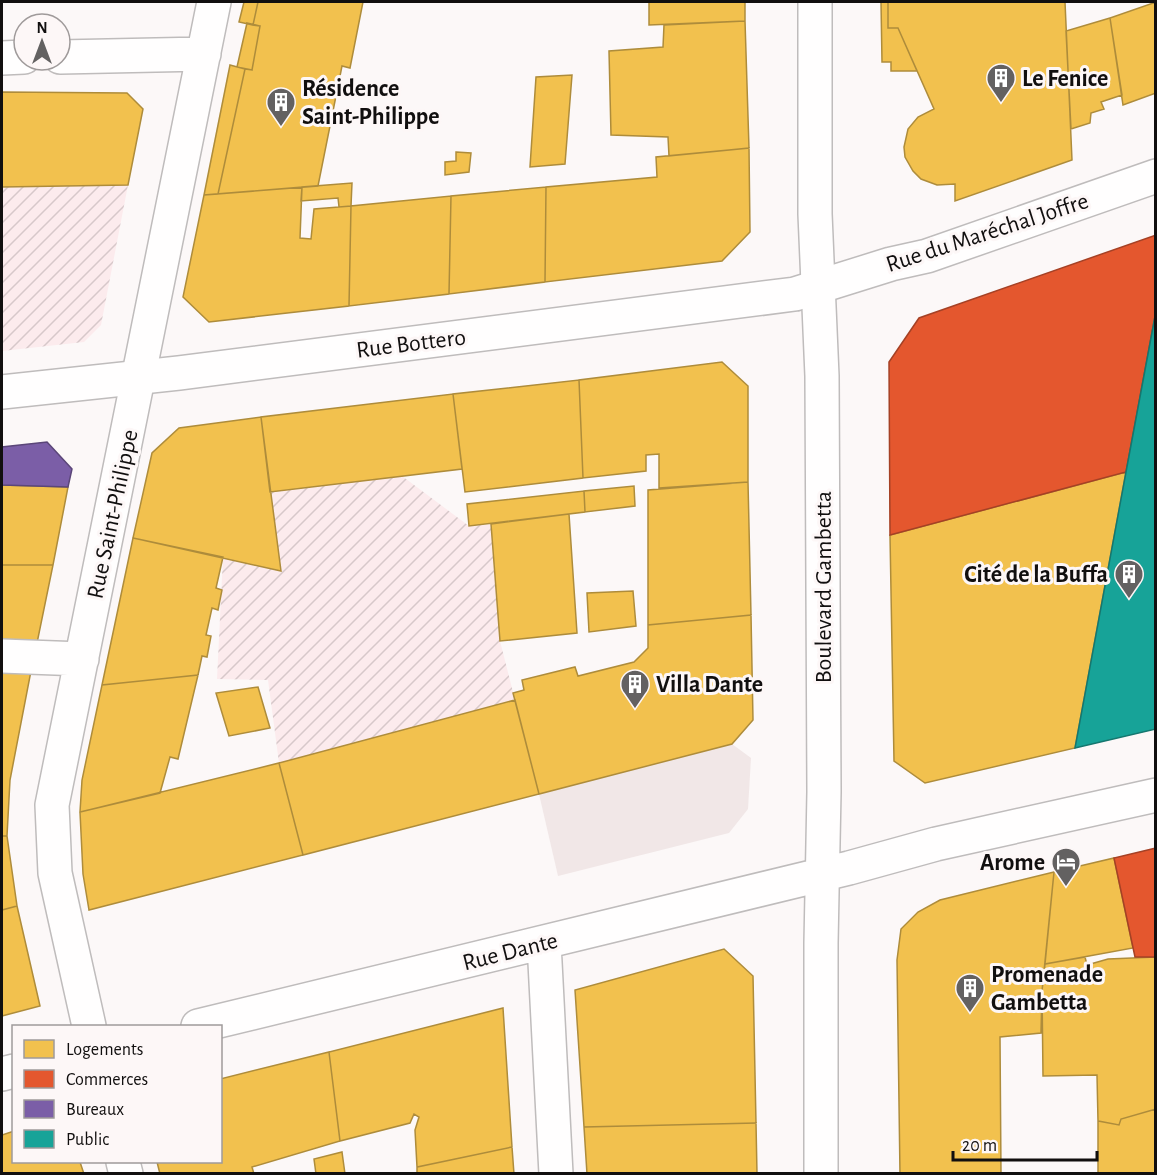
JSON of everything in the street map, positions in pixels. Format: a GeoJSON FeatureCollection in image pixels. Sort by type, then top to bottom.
{"type":"FeatureCollection","features":[{"type":"Feature","properties":{"kind":"street","name":"Rue Saint-Philippe"},"geometry":{"type":"LineString","coordinates":[[89,1025],[55,873],[52,805],[214,2]]}},
{"type":"Feature","properties":{"kind":"street","name":"Boulevard Gambetta"},"geometry":{"type":"LineString","coordinates":[[815,2],[815,214],[822,376],[824,792],[821,1173]]}},
{"type":"Feature","properties":{"kind":"street"},"geometry":{"type":"LineString","coordinates":[[72,57],[204,54]]}},
{"type":"Feature","properties":{"kind":"street","name":"Rue du Maréchal Joffre"},"geometry":{"type":"LineString","coordinates":[[818,286],[927,256],[1155,176]]}},
{"type":"Feature","properties":{"kind":"street","name":"Rue Bottero"},"geometry":{"type":"LineString","coordinates":[[2,392],[140,377],[742,301],[795,294],[818,286]]}},
{"type":"Feature","properties":{"kind":"street"},"geometry":{"type":"LineString","coordinates":[[2,656],[82,659]]}},
{"type":"Feature","properties":{"kind":"street","name":"Rue Dante"},"geometry":{"type":"LineString","coordinates":[[202,1025],[822,875],[936,844],[1155,795]]}},
{"type":"Feature","properties":{"kind":"street"},"geometry":{"type":"LineString","coordinates":[[544,943],[556,1173]]}},
{"type":"Feature","properties":{"kind":"shaded area"},"geometry":{"type":"Polygon","coordinates":[[[128,185],[101,325],[84,342],[2,351],[2,186],[128,185]]]}},
{"type":"Feature","properties":{"kind":"shaded area"},"geometry":{"type":"Polygon","coordinates":[[[402,476],[469,526],[491,524],[500,641],[515,700],[279,763],[268,680],[217,679],[223,557],[270,492],[402,476]]]}},
{"type":"Feature","properties":{"kind":"shaded area"},"geometry":{"type":"Polygon","coordinates":[[[732,744],[751,758],[748,809],[729,833],[558,876],[539,794],[732,744]]]}},
{"type":"Feature","properties":{"kind":"building: Logements"},"geometry":{"type":"Polygon","coordinates":[[[244,2],[258,2],[253,25],[239,22],[244,2]]]}},
{"type":"Feature","properties":{"kind":"building: Logements","name":"Résidence Saint-Philippe"},"geometry":{"type":"Polygon","coordinates":[[[258,2],[363,2],[350,68],[342,66],[318,186],[218,194],[245,69],[252,70],[260,26],[253,25],[258,2]]]}},
{"type":"Feature","properties":{"kind":"building: Logements"},"geometry":{"type":"Polygon","coordinates":[[[649,2],[745,2],[745,21],[649,25],[649,2]]]}},
{"type":"Feature","properties":{"kind":"building: Logements"},"geometry":{"type":"Polygon","coordinates":[[[881,2],[888,2],[888,28],[898,28],[917,71],[891,71],[891,62],[882,62],[881,2]]]}},
{"type":"Feature","properties":{"kind":"building: Logements","name":"Le Fenice"},"geometry":{"type":"Polygon","coordinates":[[[888,2],[1065,2],[1072,160],[955,201],[955,184],[937,185],[921,179],[905,157],[904,147],[908,129],[918,117],[934,109],[898,28],[888,28],[888,2]]]}},
{"type":"Feature","properties":{"kind":"building: Logements"},"geometry":{"type":"Polygon","coordinates":[[[1156,2],[1156,93],[1123,105],[1110,18],[1156,2]]]}},
{"type":"Feature","properties":{"kind":"building: Logements"},"geometry":{"type":"Polygon","coordinates":[[[1110,18],[1122,95],[1101,102],[1104,109],[1091,113],[1090,123],[1071,129],[1066,31],[1110,18]]]}},
{"type":"Feature","properties":{"kind":"building: Logements"},"geometry":{"type":"Polygon","coordinates":[[[745,21],[749,148],[669,156],[668,137],[611,135],[609,51],[663,47],[664,25],[745,21]]]}},
{"type":"Feature","properties":{"kind":"building: Logements"},"geometry":{"type":"Polygon","coordinates":[[[247,23],[260,26],[252,70],[237,67],[247,23]]]}},
{"type":"Feature","properties":{"kind":"building: Logements"},"geometry":{"type":"Polygon","coordinates":[[[230,65],[245,69],[218,194],[204,195],[230,65]]]}},
{"type":"Feature","properties":{"kind":"building: Logements"},"geometry":{"type":"Polygon","coordinates":[[[572,75],[565,164],[530,167],[536,77],[572,75]]]}},
{"type":"Feature","properties":{"kind":"building: Logements"},"geometry":{"type":"Polygon","coordinates":[[[2,92],[127,93],[143,109],[128,185],[2,187],[2,92]]]}},
{"type":"Feature","properties":{"kind":"building: Logements"},"geometry":{"type":"Polygon","coordinates":[[[749,148],[750,232],[722,261],[545,282],[546,187],[657,177],[656,157],[749,148]]]}},
{"type":"Feature","properties":{"kind":"building: Logements"},"geometry":{"type":"Polygon","coordinates":[[[456,152],[471,153],[469,172],[445,175],[445,162],[456,161],[456,152]]]}},
{"type":"Feature","properties":{"kind":"building: Logements"},"geometry":{"type":"Polygon","coordinates":[[[352,183],[351,206],[339,207],[338,198],[301,201],[302,187],[352,183]]]}},
{"type":"Feature","properties":{"kind":"building: Logements"},"geometry":{"type":"Polygon","coordinates":[[[302,187],[300,238],[311,239],[314,209],[351,206],[349,306],[209,322],[183,297],[204,195],[302,187]]]}},
{"type":"Feature","properties":{"kind":"building: Logements"},"geometry":{"type":"Polygon","coordinates":[[[546,187],[545,282],[449,294],[451,196],[546,187]]]}},
{"type":"Feature","properties":{"kind":"building: Logements"},"geometry":{"type":"Polygon","coordinates":[[[451,196],[449,294],[349,306],[351,206],[451,196]]]}},
{"type":"Feature","properties":{"kind":"building: Logements"},"geometry":{"type":"Polygon","coordinates":[[[722,362],[748,386],[748,482],[659,488],[659,454],[646,455],[646,471],[583,478],[579,380],[722,362]]]}},
{"type":"Feature","properties":{"kind":"building: Logements"},"geometry":{"type":"Polygon","coordinates":[[[579,380],[583,478],[465,492],[453,394],[579,380]]]}},
{"type":"Feature","properties":{"kind":"building: Logements"},"geometry":{"type":"Polygon","coordinates":[[[453,394],[462,469],[270,492],[261,417],[453,394]]]}},
{"type":"Feature","properties":{"kind":"building: Logements"},"geometry":{"type":"Polygon","coordinates":[[[261,417],[281,571],[133,538],[152,453],[179,428],[261,417]]]}},
{"type":"Feature","properties":{"kind":"building: Logements"},"geometry":{"type":"Polygon","coordinates":[[[1126,472],[1075,748],[925,783],[894,761],[890,535],[1126,472]]]}},
{"type":"Feature","properties":{"kind":"building: Logements"},"geometry":{"type":"Polygon","coordinates":[[[748,482],[751,615],[648,625],[648,490],[748,482]]]}},
{"type":"Feature","properties":{"kind":"building: Logements"},"geometry":{"type":"Polygon","coordinates":[[[2,485],[68,487],[53,565],[2,565],[2,485]]]}},
{"type":"Feature","properties":{"kind":"building: Logements"},"geometry":{"type":"Polygon","coordinates":[[[634,486],[635,506],[585,512],[584,491],[634,486]]]}},
{"type":"Feature","properties":{"kind":"building: Logements"},"geometry":{"type":"Polygon","coordinates":[[[584,491],[585,512],[469,526],[467,504],[584,491]]]}},
{"type":"Feature","properties":{"kind":"building: Logements"},"geometry":{"type":"Polygon","coordinates":[[[569,514],[577,633],[500,641],[491,524],[569,514]]]}},
{"type":"Feature","properties":{"kind":"building: Logements"},"geometry":{"type":"Polygon","coordinates":[[[133,538],[223,557],[216,588],[222,590],[218,610],[212,608],[206,635],[211,636],[207,657],[202,656],[198,675],[102,685],[133,538]]]}},
{"type":"Feature","properties":{"kind":"building: Logements"},"geometry":{"type":"Polygon","coordinates":[[[2,565],[53,565],[36,648],[2,646],[2,565]]]}},
{"type":"Feature","properties":{"kind":"building: Logements"},"geometry":{"type":"Polygon","coordinates":[[[633,591],[636,626],[589,632],[587,593],[633,591]]]}},
{"type":"Feature","properties":{"kind":"building: Logements","name":"Villa Dante"},"geometry":{"type":"Polygon","coordinates":[[[751,615],[753,720],[732,744],[539,794],[513,693],[524,690],[522,680],[575,667],[578,676],[634,662],[648,648],[648,625],[751,615]]]}},
{"type":"Feature","properties":{"kind":"building: Logements"},"geometry":{"type":"Polygon","coordinates":[[[2,670],[31,671],[10,780],[7,836],[2,836],[2,670]]]}},
{"type":"Feature","properties":{"kind":"building: Logements"},"geometry":{"type":"Polygon","coordinates":[[[198,675],[178,759],[170,757],[160,793],[80,812],[82,780],[102,685],[198,675]]]}},
{"type":"Feature","properties":{"kind":"building: Logements"},"geometry":{"type":"Polygon","coordinates":[[[258,687],[270,728],[229,736],[216,693],[258,687]]]}},
{"type":"Feature","properties":{"kind":"building: Logements"},"geometry":{"type":"Polygon","coordinates":[[[515,700],[539,794],[303,855],[279,763],[515,700]]]}},
{"type":"Feature","properties":{"kind":"building: Logements"},"geometry":{"type":"Polygon","coordinates":[[[279,763],[303,855],[89,910],[83,874],[80,812],[279,763]]]}},
{"type":"Feature","properties":{"kind":"building: Logements"},"geometry":{"type":"Polygon","coordinates":[[[2,836],[7,836],[17,906],[2,910],[2,836]]]}},
{"type":"Feature","properties":{"kind":"building: Logements"},"geometry":{"type":"Polygon","coordinates":[[[1114,858],[1133,948],[1045,964],[1054,872],[1114,858]]]}},
{"type":"Feature","properties":{"kind":"building: Logements","name":"Promenade Gambetta"},"geometry":{"type":"Polygon","coordinates":[[[1054,872],[1042,991],[1041,1033],[1000,1037],[1001,1174],[900,1174],[897,960],[901,929],[918,912],[940,900],[1054,872]]]}},
{"type":"Feature","properties":{"kind":"building: Logements"},"geometry":{"type":"Polygon","coordinates":[[[17,906],[40,1006],[2,1016],[2,910],[17,906]]]}},
{"type":"Feature","properties":{"kind":"building: Logements"},"geometry":{"type":"Polygon","coordinates":[[[724,949],[753,976],[756,1123],[584,1127],[575,990],[724,949]]]}},
{"type":"Feature","properties":{"kind":"building: Logements"},"geometry":{"type":"Polygon","coordinates":[[[1085,957],[1087,965],[1108,959],[1156,957],[1156,1109],[1121,1119],[1119,1125],[1098,1121],[1097,1075],[1043,1076],[1042,991],[1045,964],[1085,957]]]}},
{"type":"Feature","properties":{"kind":"building: Logements"},"geometry":{"type":"Polygon","coordinates":[[[503,1008],[512,1147],[417,1167],[415,1130],[419,1117],[414,1114],[410,1123],[340,1141],[329,1052],[503,1008]]]}},
{"type":"Feature","properties":{"kind":"building: Logements"},"geometry":{"type":"Polygon","coordinates":[[[329,1052],[340,1141],[252,1167],[254,1174],[160,1174],[157,1163],[222,1163],[222,1079],[329,1052]]]}},
{"type":"Feature","properties":{"kind":"building: Logements"},"geometry":{"type":"Polygon","coordinates":[[[1156,1109],[1156,1174],[1098,1174],[1098,1121],[1119,1125],[1121,1119],[1156,1109]]]}},
{"type":"Feature","properties":{"kind":"building: Logements"},"geometry":{"type":"Polygon","coordinates":[[[756,1123],[757,1174],[587,1174],[584,1127],[756,1123]]]}},
{"type":"Feature","properties":{"kind":"building: Logements"},"geometry":{"type":"Polygon","coordinates":[[[12,1132],[12,1163],[80,1163],[84,1174],[2,1174],[2,1135],[12,1132]]]}},
{"type":"Feature","properties":{"kind":"building: Logements"},"geometry":{"type":"Polygon","coordinates":[[[512,1147],[514,1174],[417,1174],[417,1167],[512,1147]]]}},
{"type":"Feature","properties":{"kind":"building: Logements"},"geometry":{"type":"Polygon","coordinates":[[[342,1152],[345,1174],[316,1174],[314,1159],[342,1152]]]}},
{"type":"Feature","properties":{"kind":"building: Commerces"},"geometry":{"type":"Polygon","coordinates":[[[1156,235],[1156,311],[1126,472],[890,535],[889,362],[919,318],[1156,235]]]}},
{"type":"Feature","properties":{"kind":"building: Commerces"},"geometry":{"type":"Polygon","coordinates":[[[1156,848],[1156,957],[1135,957],[1114,858],[1156,848]]]}},
{"type":"Feature","properties":{"kind":"building: Bureaux"},"geometry":{"type":"Polygon","coordinates":[[[47,442],[72,469],[68,487],[2,485],[2,447],[47,442]]]}},
{"type":"Feature","properties":{"kind":"building: Public","name":"Cité de la Buffa"},"geometry":{"type":"Polygon","coordinates":[[[1156,311],[1156,729],[1075,748],[1126,472],[1156,311]]]}},
{"type":"Feature","properties":{"kind":"place","name":"Le Fenice"},"geometry":{"type":"Point","coordinates":[1001,104]}},
{"type":"Feature","properties":{"kind":"place","name":"Résidence Saint-Philippe"},"geometry":{"type":"Point","coordinates":[281,128]}},
{"type":"Feature","properties":{"kind":"place","name":"Cité de la Buffa"},"geometry":{"type":"Point","coordinates":[1129,600]}},
{"type":"Feature","properties":{"kind":"place","name":"Villa Dante"},"geometry":{"type":"Point","coordinates":[635,710]}},
{"type":"Feature","properties":{"kind":"place","name":"Arome"},"geometry":{"type":"Point","coordinates":[1066,888]}},
{"type":"Feature","properties":{"kind":"place","name":"Promenade Gambetta"},"geometry":{"type":"Point","coordinates":[970,1014]}}]}
